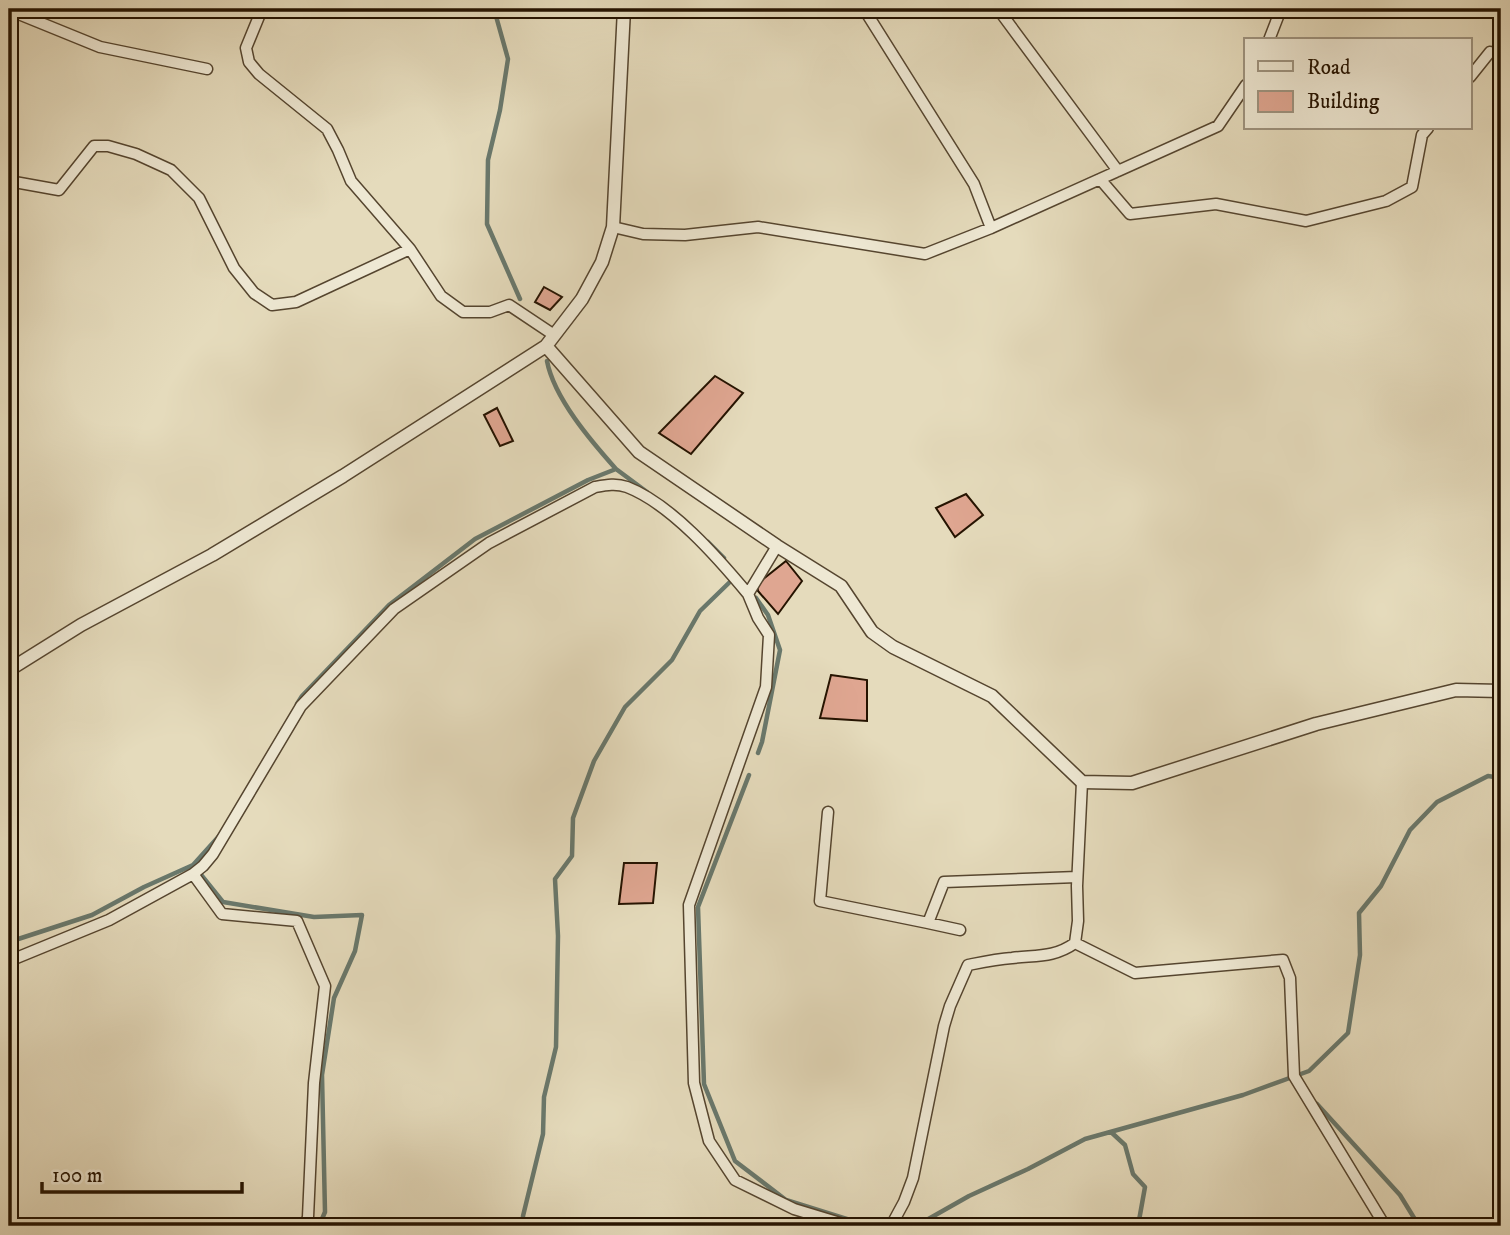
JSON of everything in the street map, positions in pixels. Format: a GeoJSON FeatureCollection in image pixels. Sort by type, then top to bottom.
{"type":"FeatureCollection","features":[{"type":"Feature","properties":{"kind":"street"},"geometry":{"type":"LineString","coordinates":[[262,9],[246,48],[249,62],[259,74],[327,129],[351,181],[410,249],[441,296],[463,312],[489,312],[509,305],[554,335]]}},
{"type":"Feature","properties":{"kind":"street"},"geometry":{"type":"LineString","coordinates":[[9,670],[81,625],[248,533],[546,346],[582,299],[602,262],[613,228],[624,9]]}},
{"type":"Feature","properties":{"kind":"street"},"geometry":{"type":"LineString","coordinates":[[864,9],[974,184],[990,228]]}},
{"type":"Feature","properties":{"kind":"street"},"geometry":{"type":"LineString","coordinates":[[998,9],[1118,171]]}},
{"type":"Feature","properties":{"kind":"street"},"geometry":{"type":"LineString","coordinates":[[1270,38],[1281,9]]}},
{"type":"Feature","properties":{"kind":"street"},"geometry":{"type":"LineString","coordinates":[[9,10],[100,47],[207,69]]}},
{"type":"Feature","properties":{"kind":"street"},"geometry":{"type":"LineString","coordinates":[[1472,74],[1490,52]]}},
{"type":"Feature","properties":{"kind":"street"},"geometry":{"type":"LineString","coordinates":[[613,228],[643,234],[685,235],[758,227],[925,254],[990,228],[1218,126],[1244,88]]}},
{"type":"Feature","properties":{"kind":"street"},"geometry":{"type":"LineString","coordinates":[[1100,179],[1130,214],[1216,204],[1306,221],[1386,201],[1412,187],[1422,135],[1426,130]]}},
{"type":"Feature","properties":{"kind":"street"},"geometry":{"type":"LineString","coordinates":[[9,181],[59,190],[94,146],[108,146],[136,154],[171,170],[199,198],[234,268],[254,293],[272,305],[296,302],[410,249]]}},
{"type":"Feature","properties":{"kind":"street"},"geometry":{"type":"LineString","coordinates":[[546,346],[639,452],[777,546],[842,586],[872,632],[893,648],[992,696],[1082,782],[1132,783],[1316,723],[1456,690],[1501,691]]}},
{"type":"Feature","properties":{"kind":"street"},"geometry":{"type":"LineString","coordinates":[[9,961],[109,920],[203,866],[301,706],[394,609],[489,543],[595,487],[613,484],[626,487],[651,500],[715,555],[748,594],[769,635],[766,687],[689,905],[694,1083],[709,1141],[735,1180],[794,1209],[850,1226]]}},
{"type":"Feature","properties":{"kind":"street"},"geometry":{"type":"LineString","coordinates":[[748,594],[777,546]]}},
{"type":"Feature","properties":{"kind":"street"},"geometry":{"type":"LineString","coordinates":[[891,1226],[913,1178],[944,1026],[968,965],[1015,957],[1047,957],[1075,943],[1082,782]]}},
{"type":"Feature","properties":{"kind":"street"},"geometry":{"type":"LineString","coordinates":[[828,812],[820,901],[960,930]]}},
{"type":"Feature","properties":{"kind":"street"},"geometry":{"type":"LineString","coordinates":[[193,874],[222,914],[296,921],[325,986],[314,1083],[308,1217],[305,1226]]}},
{"type":"Feature","properties":{"kind":"street"},"geometry":{"type":"LineString","coordinates":[[928,923],[944,882],[1077,877]]}},
{"type":"Feature","properties":{"kind":"street"},"geometry":{"type":"LineString","coordinates":[[1075,943],[1135,973],[1283,960],[1290,978],[1294,1076],[1385,1226]]}},
{"type":"Feature","properties":{"kind":"building"},"geometry":{"type":"Polygon","coordinates":[[[544,287],[562,297],[550,310],[535,302],[544,287]]]}},
{"type":"Feature","properties":{"kind":"building"},"geometry":{"type":"Polygon","coordinates":[[[715,376],[743,393],[691,454],[659,433],[715,376]]]}},
{"type":"Feature","properties":{"kind":"building"},"geometry":{"type":"Polygon","coordinates":[[[497,408],[513,441],[500,446],[484,415],[497,408]]]}},
{"type":"Feature","properties":{"kind":"building"},"geometry":{"type":"Polygon","coordinates":[[[966,494],[983,515],[955,537],[936,508],[966,494]]]}},
{"type":"Feature","properties":{"kind":"building"},"geometry":{"type":"Polygon","coordinates":[[[786,561],[802,581],[778,614],[758,591],[757,584],[786,561]]]}},
{"type":"Feature","properties":{"kind":"building"},"geometry":{"type":"Polygon","coordinates":[[[831,675],[867,680],[867,721],[820,718],[831,675]]]}},
{"type":"Feature","properties":{"kind":"building"},"geometry":{"type":"Polygon","coordinates":[[[624,863],[657,863],[653,903],[619,904],[624,863]]]}},
{"type":"Feature","properties":{"kind":"waterway"},"geometry":{"type":"LineString","coordinates":[[494,9],[508,59],[488,160],[487,224],[520,299]]}},
{"type":"Feature","properties":{"kind":"waterway"},"geometry":{"type":"LineString","coordinates":[[547,361],[565,404],[616,469]]}},
{"type":"Feature","properties":{"kind":"waterway"},"geometry":{"type":"LineString","coordinates":[[297,704],[389,605],[475,539],[588,480],[616,469],[647,492]]}},
{"type":"Feature","properties":{"kind":"waterway"},"geometry":{"type":"LineString","coordinates":[[708,542],[724,558]]}},
{"type":"Feature","properties":{"kind":"waterway"},"geometry":{"type":"LineString","coordinates":[[523,1226],[523,1216],[543,1134],[544,1097],[556,1047],[558,936],[555,879],[572,856],[573,818],[594,761],[625,707],[672,660],[700,611],[735,577]]}},
{"type":"Feature","properties":{"kind":"waterway"},"geometry":{"type":"LineString","coordinates":[[756,598],[768,615],[780,650],[758,753]]}},
{"type":"Feature","properties":{"kind":"waterway"},"geometry":{"type":"LineString","coordinates":[[749,775],[698,907],[704,1084],[735,1161],[786,1200],[869,1226]]}},
{"type":"Feature","properties":{"kind":"waterway"},"geometry":{"type":"LineString","coordinates":[[916,1226],[969,1196],[1085,1139],[1243,1095],[1309,1071],[1348,1033],[1360,955],[1359,913],[1381,886],[1410,830],[1437,802],[1488,776],[1501,778]]}},
{"type":"Feature","properties":{"kind":"waterway"},"geometry":{"type":"LineString","coordinates":[[9,942],[92,915],[193,865],[220,835]]}},
{"type":"Feature","properties":{"kind":"waterway"},"geometry":{"type":"LineString","coordinates":[[198,871],[223,902],[314,917],[362,915],[355,951],[334,998],[322,1075],[325,1212],[319,1226]]}},
{"type":"Feature","properties":{"kind":"waterway"},"geometry":{"type":"LineString","coordinates":[[1317,1104],[1400,1195],[1419,1226]]}},
{"type":"Feature","properties":{"kind":"waterway"},"geometry":{"type":"LineString","coordinates":[[1111,1132],[1125,1145],[1133,1174],[1145,1187],[1138,1226]]}}]}
